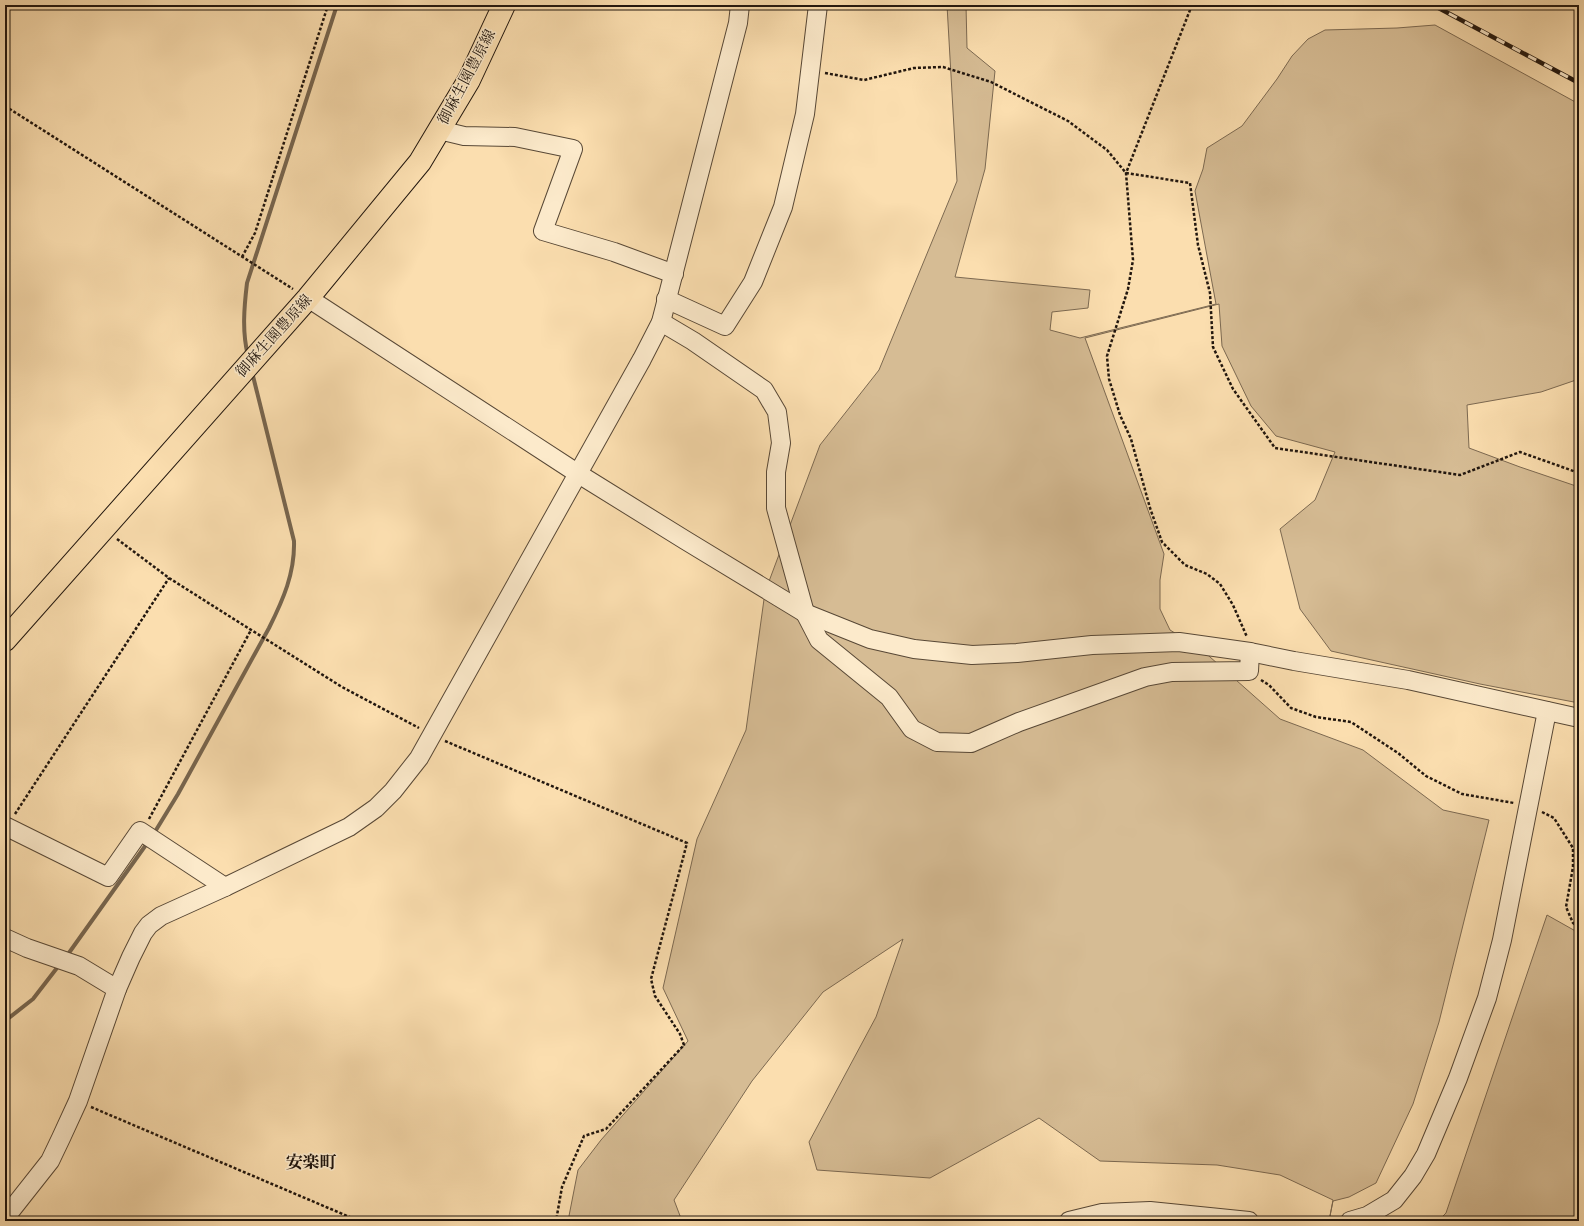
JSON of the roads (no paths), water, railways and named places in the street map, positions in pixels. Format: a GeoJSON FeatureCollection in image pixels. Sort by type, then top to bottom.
{"type":"FeatureCollection","features":[{"type":"Feature","properties":{"kind":"main road","name":"御麻生園豊原線"},"geometry":{"type":"LineString","coordinates":[[5,640],[308,298],[420,162],[469,80],[504,5]]}},
{"type":"Feature","properties":{"kind":"street"},"geometry":{"type":"LineString","coordinates":[[5,1218],[50,1161],[78,1101],[117,989],[143,933],[149,925],[161,916],[225,888],[332,836],[362,818],[376,808],[407,775],[419,758],[642,359],[661,322],[738,22],[740,5]]}},
{"type":"Feature","properties":{"kind":"street"},"geometry":{"type":"LineString","coordinates":[[666,299],[725,326],[753,282],[784,207],[805,114],[818,5]]}},
{"type":"Feature","properties":{"kind":"street"},"geometry":{"type":"LineString","coordinates":[[439,130],[464,136],[515,137],[573,149],[543,231],[614,252],[674,274]]}},
{"type":"Feature","properties":{"kind":"street"},"geometry":{"type":"LineString","coordinates":[[308,298],[577,473],[805,613],[870,639],[914,649],[972,654],[1016,653],[1092,645],[1179,642],[1250,652],[1408,680],[1579,718]]}},
{"type":"Feature","properties":{"kind":"street"},"geometry":{"type":"LineString","coordinates":[[661,322],[693,341],[764,390],[777,412],[781,443],[776,472],[776,508],[805,613],[819,640],[889,697],[912,729],[937,742],[970,743],[1019,722],[1145,677],[1172,672],[1249,671],[1250,652]]}},
{"type":"Feature","properties":{"kind":"street"},"geometry":{"type":"LineString","coordinates":[[1350,1221],[1367,1216],[1394,1200],[1413,1176],[1426,1154],[1458,1078],[1487,998],[1502,940],[1546,711]]}},
{"type":"Feature","properties":{"kind":"street"},"geometry":{"type":"LineString","coordinates":[[6,828],[108,877],[140,831],[225,888]]}},
{"type":"Feature","properties":{"kind":"street"},"geometry":{"type":"LineString","coordinates":[[5,938],[70,964],[79,966],[117,989]]}},
{"type":"Feature","properties":{"kind":"street"},"geometry":{"type":"LineString","coordinates":[[1069,1221],[1102,1213],[1150,1211],[1249,1221]]}},
{"type":"Feature","properties":{"kind":"waterway"},"geometry":{"type":"LineString","coordinates":[[248,356],[244,320],[247,283],[337,5]]}},
{"type":"Feature","properties":{"kind":"waterway"},"geometry":{"type":"LineString","coordinates":[[153,835],[178,794],[269,628],[283,597],[290,575],[294,553],[294,541],[252,372]]}},
{"type":"Feature","properties":{"kind":"waterway"},"geometry":{"type":"LineString","coordinates":[[66,957],[148,842]]}},
{"type":"Feature","properties":{"kind":"waterway"},"geometry":{"type":"LineString","coordinates":[[5,1021],[33,999],[60,964]]}},
{"type":"Feature","properties":{"kind":"railway"},"geometry":{"type":"LineString","coordinates":[[1433,5],[1579,83]]}},
{"type":"Feature","properties":{"kind":"district","name":"安楽町"},"geometry":{"type":"Point","coordinates":[311,1163]}}]}
